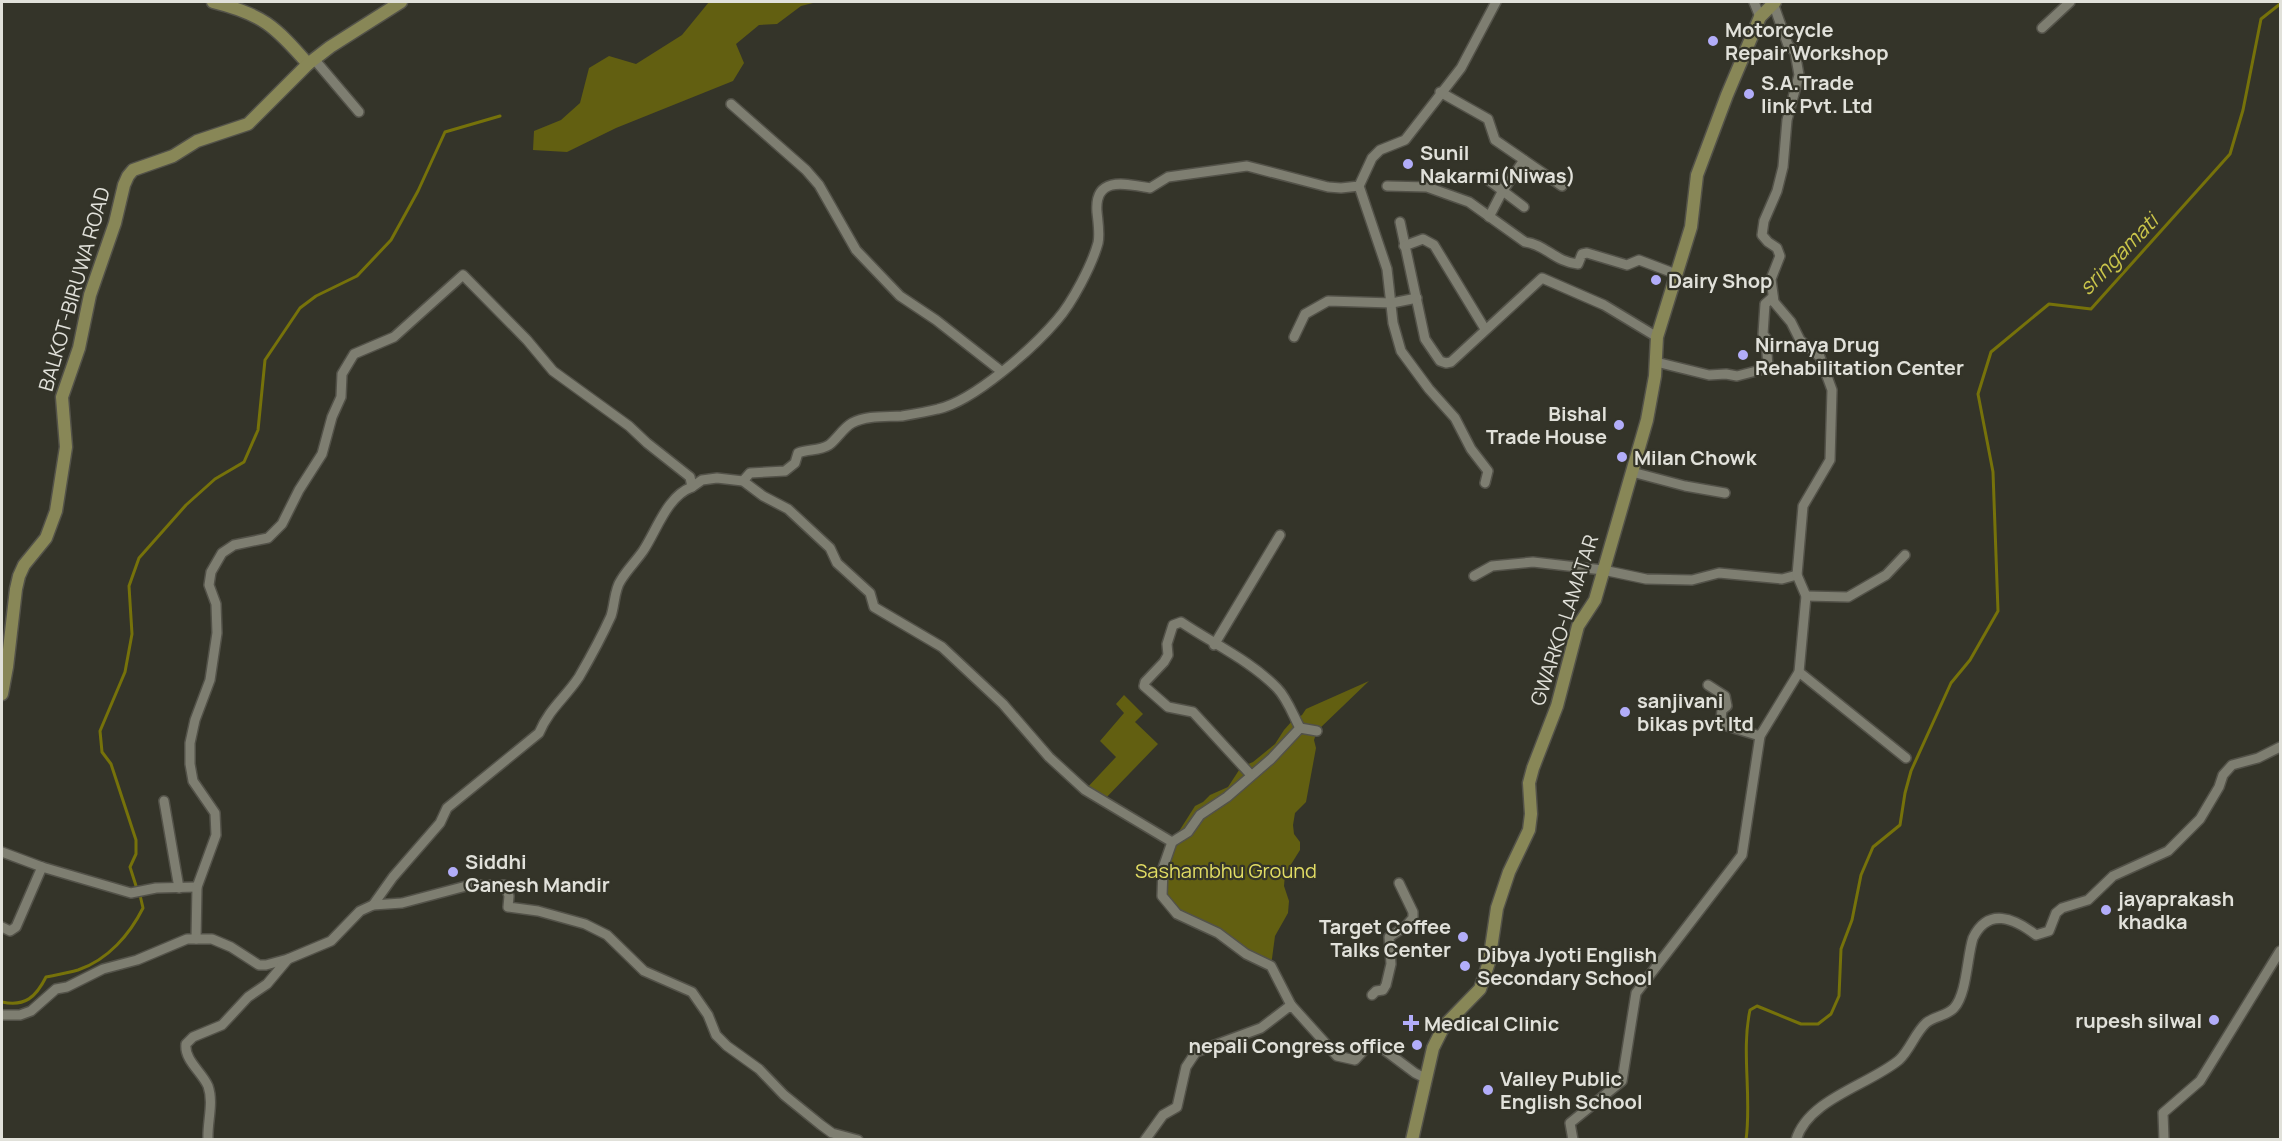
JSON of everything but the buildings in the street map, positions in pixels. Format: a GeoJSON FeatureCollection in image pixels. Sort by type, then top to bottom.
{"type":"FeatureCollection","features":[{"type":"Feature","properties":{"kind":"main road"},"geometry":{"type":"LineString","coordinates":[[213,2],[242,9],[260,18],[311,62]]}},
{"type":"Feature","properties":{"kind":"main road","name":"BALKOT-BIRUWA ROAD"},"geometry":{"type":"LineString","coordinates":[[2,694],[19,576],[24,565],[46,538],[56,511],[66,447],[62,397],[79,348],[90,295],[115,224],[123,185],[128,176],[133,170],[172,156],[197,141],[248,124],[311,62],[401,2]]}},
{"type":"Feature","properties":{"kind":"main road","name":"GWARKO-LAMATAR"},"geometry":{"type":"LineString","coordinates":[[1412,1140],[1425,1077],[1438,1033],[1475,997],[1485,979],[1497,908],[1509,872],[1529,830],[1528,783],[1557,706],[1578,626],[1595,600],[1647,420],[1656,362],[1657,337],[1691,227],[1697,175],[1760,17],[1774,2]]}},
{"type":"Feature","properties":{"kind":"street"},"geometry":{"type":"LineString","coordinates":[[1485,483],[1488,471],[1471,449],[1455,418],[1429,389],[1401,351],[1393,322],[1383,253],[1359,186],[1372,158],[1380,150],[1404,140],[1461,68],[1496,2]]}},
{"type":"Feature","properties":{"kind":"street"},"geometry":{"type":"LineString","coordinates":[[1754,2],[1760,17]]}},
{"type":"Feature","properties":{"kind":"street"},"geometry":{"type":"LineString","coordinates":[[1573,1140],[1570,1123],[1622,1081],[1636,993],[1742,855],[1760,736],[1799,672],[1806,596],[1797,574],[1803,506],[1830,460],[1832,390],[1820,357],[1800,340],[1791,322],[1774,302],[1771,277],[1779,256],[1777,248],[1762,235],[1764,221],[1777,191],[1783,167],[1787,120],[1799,75],[1795,52],[1788,45],[1774,2]]}},
{"type":"Feature","properties":{"kind":"street"},"geometry":{"type":"LineString","coordinates":[[2042,28],[2070,2]]}},
{"type":"Feature","properties":{"kind":"street"},"geometry":{"type":"LineString","coordinates":[[311,62],[359,112]]}},
{"type":"Feature","properties":{"kind":"street"},"geometry":{"type":"LineString","coordinates":[[1440,92],[1488,119],[1492,137],[1495,140],[1562,186]]}},
{"type":"Feature","properties":{"kind":"street"},"geometry":{"type":"LineString","coordinates":[[731,104],[806,170],[819,185],[856,250],[900,296],[936,320],[1001,371]]}},
{"type":"Feature","properties":{"kind":"street"},"geometry":{"type":"LineString","coordinates":[[1489,217],[1502,192],[1524,160]]}},
{"type":"Feature","properties":{"kind":"street"},"geometry":{"type":"LineString","coordinates":[[742,481],[750,473],[785,471],[795,463],[798,453],[820,449],[829,444],[852,423],[941,408],[962,400],[1001,371],[1040,339],[1068,307],[1098,242],[1097,199],[1108,186],[1126,183],[1150,188],[1168,177],[1247,166],[1328,187],[1359,186]]}},
{"type":"Feature","properties":{"kind":"street"},"geometry":{"type":"LineString","coordinates":[[1483,176],[1524,207]]}},
{"type":"Feature","properties":{"kind":"street"},"geometry":{"type":"LineString","coordinates":[[1387,186],[1427,187],[1469,202],[1525,242],[1534,243],[1560,260],[1578,264],[1582,254],[1587,253],[1627,265],[1639,260],[1676,274]]}},
{"type":"Feature","properties":{"kind":"street"},"geometry":{"type":"LineString","coordinates":[[1400,222],[1425,339],[1440,361],[1451,362],[1542,278],[1604,305],[1657,337]]}},
{"type":"Feature","properties":{"kind":"street"},"geometry":{"type":"LineString","coordinates":[[1404,246],[1424,239],[1434,245],[1485,329]]}},
{"type":"Feature","properties":{"kind":"street"},"geometry":{"type":"LineString","coordinates":[[196,939],[197,887],[216,835],[215,813],[193,781],[190,764],[190,743],[195,720],[210,680],[217,633],[216,604],[209,585],[211,572],[222,553],[234,545],[268,538],[282,524],[299,490],[322,454],[332,417],[341,397],[342,374],[354,354],[394,337],[463,275],[527,340],[553,371],[628,426],[690,477],[692,487]]}},
{"type":"Feature","properties":{"kind":"street"},"geometry":{"type":"LineString","coordinates":[[1656,362],[1709,375],[1737,376],[1768,368],[1766,338],[1763,334],[1765,304],[1773,297]]}},
{"type":"Feature","properties":{"kind":"street"},"geometry":{"type":"LineString","coordinates":[[1294,337],[1305,314],[1328,301],[1392,303],[1417,298]]}},
{"type":"Feature","properties":{"kind":"street"},"geometry":{"type":"LineString","coordinates":[[1632,472],[1684,486],[1725,493]]}},
{"type":"Feature","properties":{"kind":"street"},"geometry":{"type":"LineString","coordinates":[[2,1015],[20,1015],[32,1011],[56,989],[67,987],[104,969],[137,960],[187,939],[212,939],[231,947],[259,965],[288,959],[331,941],[360,912],[373,904],[440,823],[447,808],[539,734],[546,718],[578,678],[611,616],[621,579],[644,550],[681,491],[702,480],[717,478],[742,481],[763,496],[788,509],[830,548],[837,563],[870,593],[874,607],[942,647],[1003,704],[1049,758],[1085,790],[1172,842]]}},
{"type":"Feature","properties":{"kind":"street"},"geometry":{"type":"LineString","coordinates":[[1214,645],[1280,535]]}},
{"type":"Feature","properties":{"kind":"street"},"geometry":{"type":"LineString","coordinates":[[1806,596],[1848,597],[1886,575],[1905,555]]}},
{"type":"Feature","properties":{"kind":"street"},"geometry":{"type":"LineString","coordinates":[[1474,576],[1492,566],[1533,562],[1603,570],[1646,579],[1692,580],[1719,573],[1782,579],[1797,574]]}},
{"type":"Feature","properties":{"kind":"street"},"geometry":{"type":"LineString","coordinates":[[1251,775],[1193,712],[1168,707],[1144,686],[1144,682],[1168,655],[1167,644],[1173,625],[1181,622],[1214,645],[1248,663],[1278,689],[1300,728]]}},
{"type":"Feature","properties":{"kind":"street"},"geometry":{"type":"LineString","coordinates":[[1799,672],[1906,758]]}},
{"type":"Feature","properties":{"kind":"street"},"geometry":{"type":"LineString","coordinates":[[1708,686],[1725,696],[1727,705],[1722,710],[1721,719],[1727,726],[1760,736]]}},
{"type":"Feature","properties":{"kind":"street"},"geometry":{"type":"LineString","coordinates":[[1300,728],[1317,731]]}},
{"type":"Feature","properties":{"kind":"street"},"geometry":{"type":"LineString","coordinates":[[1300,728],[1271,759],[1227,797],[1200,815],[1188,832],[1172,842],[1163,868],[1162,896],[1177,914],[1218,933],[1246,954],[1271,966],[1291,1005],[1337,1056],[1355,1060],[1367,1047],[1379,1046],[1415,1073],[1425,1077]]}},
{"type":"Feature","properties":{"kind":"street"},"geometry":{"type":"LineString","coordinates":[[1796,1140],[1806,1120],[1827,1103],[1878,1075],[1901,1058],[1926,1022],[1954,1008],[1961,994],[1973,938],[1985,922],[2002,918],[2027,928],[2036,935],[2049,931],[2056,913],[2062,908],[2088,900],[2113,876],[2168,851],[2200,819],[2223,776],[2232,765],[2258,758],[2280,747]]}},
{"type":"Feature","properties":{"kind":"street"},"geometry":{"type":"LineString","coordinates":[[164,801],[179,888]]}},
{"type":"Feature","properties":{"kind":"street"},"geometry":{"type":"LineString","coordinates":[[2,852],[42,867],[136,891],[197,887]]}},
{"type":"Feature","properties":{"kind":"street"},"geometry":{"type":"LineString","coordinates":[[2,927],[10,931],[16,927],[42,867]]}},
{"type":"Feature","properties":{"kind":"street"},"geometry":{"type":"LineString","coordinates":[[1372,995],[1386,986],[1391,964],[1389,937],[1406,927],[1413,918],[1413,912],[1399,883]]}},
{"type":"Feature","properties":{"kind":"street"},"geometry":{"type":"LineString","coordinates":[[373,904],[402,903],[470,885],[505,885],[509,896],[508,908],[538,911],[585,924],[607,935],[644,971],[692,992],[708,1016],[716,1035],[727,1046],[759,1069],[784,1095],[832,1133],[858,1140]]}},
{"type":"Feature","properties":{"kind":"street"},"geometry":{"type":"LineString","coordinates":[[2164,1140],[2163,1113],[2200,1081],[2280,951]]}},
{"type":"Feature","properties":{"kind":"street"},"geometry":{"type":"LineString","coordinates":[[208,1140],[210,1102],[208,1087],[187,1054],[186,1044],[193,1037],[222,1025],[248,998],[267,984],[288,959]]}},
{"type":"Feature","properties":{"kind":"street"},"geometry":{"type":"LineString","coordinates":[[1145,1140],[1163,1116],[1177,1107],[1186,1067],[1196,1052],[1260,1028],[1291,1005]]}},
{"type":"Feature","properties":{"kind":"green space"},"geometry":{"type":"Polygon","coordinates":[[[709,2],[817,2],[801,6],[777,24],[759,25],[736,44],[744,63],[733,81],[616,128],[567,152],[533,150],[534,131],[561,120],[580,103],[589,68],[609,56],[636,64],[682,35],[709,2]]]}},
{"type":"Feature","properties":{"kind":"green space","name":"Sashambhu Ground"},"geometry":{"type":"Polygon","coordinates":[[[1369,681],[1317,731],[1306,802],[1295,813],[1293,825],[1294,834],[1300,842],[1300,850],[1285,874],[1284,886],[1289,901],[1288,913],[1275,936],[1271,966],[1177,914],[1162,896],[1169,847],[1195,806],[1210,795],[1228,787],[1241,767],[1253,762],[1275,744],[1284,730],[1306,709],[1369,681]]]}},
{"type":"Feature","properties":{"kind":"green space"},"geometry":{"type":"Polygon","coordinates":[[[1124,695],[1143,714],[1135,722],[1158,744],[1102,802],[1085,790],[1116,757],[1100,741],[1124,713],[1116,704],[1124,695]]]}},
{"type":"Feature","properties":{"kind":"waterway","name":"sringamati"},"geometry":{"type":"LineString","coordinates":[[1746,1140],[1748,1124],[1746,1042],[1750,1010],[1757,1006],[1801,1024],[1818,1024],[1831,1014],[1839,996],[1841,949],[1852,920],[1861,875],[1873,847],[1900,825],[1911,771],[1951,683],[1970,660],[1998,611],[1993,472],[1978,394],[1991,352],[2049,304],[2091,309],[2230,154],[2243,110],[2261,19],[2280,4]]}},
{"type":"Feature","properties":{"kind":"waterway"},"geometry":{"type":"LineString","coordinates":[[137,889],[130,867],[136,854],[136,840],[111,764],[102,752],[100,731],[125,672],[132,634],[129,586],[139,558],[186,505],[215,479],[244,462],[258,430],[265,360],[300,308],[316,296],[357,276],[391,240],[418,191],[445,132],[500,116]]}},
{"type":"Feature","properties":{"kind":"waterway"},"geometry":{"type":"LineString","coordinates":[[2,1002],[23,1002],[34,995],[46,977],[78,970],[99,960],[117,945],[138,918],[143,908],[140,895]]}},
{"type":"Feature","properties":{"kind":"place","name":"Motorcycle Repair Workshop"},"geometry":{"type":"Point","coordinates":[1713,41]}},
{"type":"Feature","properties":{"kind":"place","name":"S.A.Trade link Pvt. Ltd"},"geometry":{"type":"Point","coordinates":[1749,94]}},
{"type":"Feature","properties":{"kind":"place","name":"Sunil Nakarmi(Niwas)"},"geometry":{"type":"Point","coordinates":[1408,164]}},
{"type":"Feature","properties":{"kind":"place","name":"Dairy Shop"},"geometry":{"type":"Point","coordinates":[1656,280]}},
{"type":"Feature","properties":{"kind":"place","name":"Nirnaya Drug Rehabilitation Center"},"geometry":{"type":"Point","coordinates":[1743,355]}},
{"type":"Feature","properties":{"kind":"place","name":"Bishal Trade House"},"geometry":{"type":"Point","coordinates":[1619,425]}},
{"type":"Feature","properties":{"kind":"place","name":"Milan Chowk"},"geometry":{"type":"Point","coordinates":[1622,457]}},
{"type":"Feature","properties":{"kind":"place","name":"sanjivani bikas pvt ltd"},"geometry":{"type":"Point","coordinates":[1625,712]}},
{"type":"Feature","properties":{"kind":"place","name":"Siddhi Ganesh Mandir"},"geometry":{"type":"Point","coordinates":[453,872]}},
{"type":"Feature","properties":{"kind":"place","name":"jayaprakash khadka"},"geometry":{"type":"Point","coordinates":[2106,910]}},
{"type":"Feature","properties":{"kind":"place","name":"Target Coffee Talks Center"},"geometry":{"type":"Point","coordinates":[1463,937]}},
{"type":"Feature","properties":{"kind":"place","name":"Dibya Jyoti English Secondary School"},"geometry":{"type":"Point","coordinates":[1465,966]}},
{"type":"Feature","properties":{"kind":"place","name":"rupesh silwal"},"geometry":{"type":"Point","coordinates":[2214,1020]}},
{"type":"Feature","properties":{"kind":"place","name":"Medical Clinic"},"geometry":{"type":"Point","coordinates":[1411,1023]}},
{"type":"Feature","properties":{"kind":"place","name":"nepali Congress office"},"geometry":{"type":"Point","coordinates":[1417,1045]}},
{"type":"Feature","properties":{"kind":"place","name":"Valley Public English School"},"geometry":{"type":"Point","coordinates":[1488,1090]}}]}
